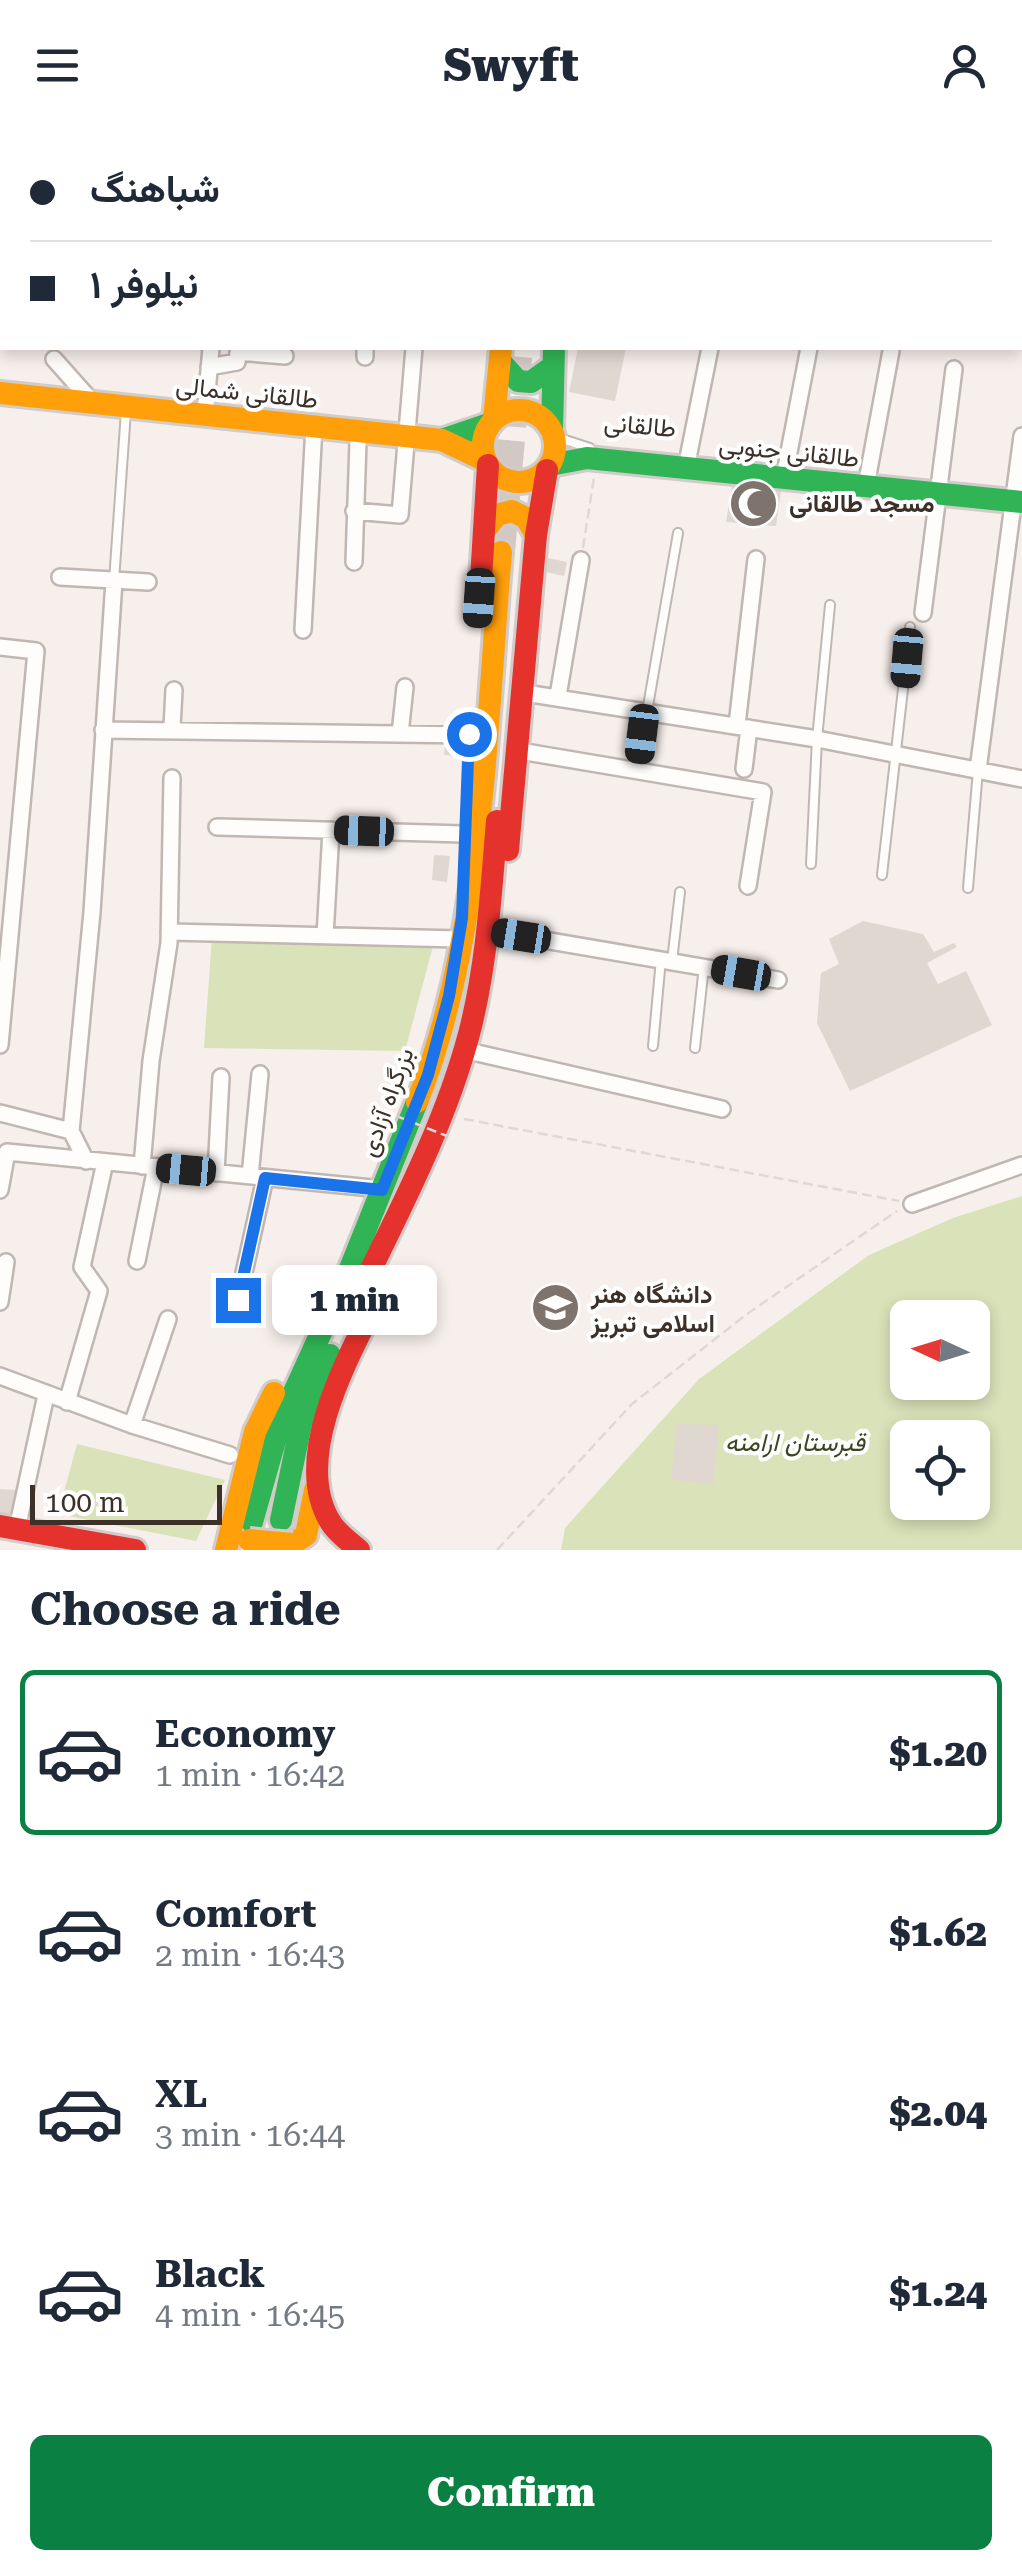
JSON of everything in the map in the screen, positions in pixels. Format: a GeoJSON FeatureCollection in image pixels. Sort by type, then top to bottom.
{"type":"FeatureCollection","features":[{"type":"Feature","properties":{"kind":"main road"},"geometry":{"type":"LineString","coordinates":[[500,354],[506,373],[531,382],[553,357]]}},
{"type":"Feature","properties":{"kind":"main road"},"geometry":{"type":"LineString","coordinates":[[500,354],[492,422],[484,435],[486,462],[512,482],[525,482],[548,468],[555,451],[553,357]]}},
{"type":"Feature","properties":{"kind":"main road","name":"طالقانی شمالی"},"geometry":{"type":"LineString","coordinates":[[0,393],[442,440],[486,462]]}},
{"type":"Feature","properties":{"kind":"main road"},"geometry":{"type":"LineString","coordinates":[[442,440],[522,410],[544,420],[553,433]]}},
{"type":"Feature","properties":{"kind":"main road","name":"طالقانی جنوبی"},"geometry":{"type":"LineString","coordinates":[[548,468],[597,459],[687,463],[1019,497]]}},
{"type":"Feature","properties":{"kind":"main road","name":"بزرگراه آزادی"},"geometry":{"type":"LineString","coordinates":[[460,929],[462,834],[486,462]]}},
{"type":"Feature","properties":{"kind":"main road","name":"بزرگراه آزادی"},"geometry":{"type":"LineString","coordinates":[[226,1550],[245,1524],[280,1423],[369,1222],[428,1075],[476,846],[519,546],[548,468]]}},
{"type":"Feature","properties":{"kind":"main road"},"geometry":{"type":"LineString","coordinates":[[484,530],[491,517],[505,509],[520,511],[532,520],[519,546]]}},
{"type":"Feature","properties":{"kind":"main road","name":"بزرگراه آزادی"},"geometry":{"type":"LineString","coordinates":[[487,924],[512,838],[525,693],[519,546]]}},
{"type":"Feature","properties":{"kind":"main road","name":"بزرگراه آزادی"},"geometry":{"type":"LineString","coordinates":[[281,1520],[300,1424],[318,1380],[445,1126],[464,1050],[487,924],[519,546]]}},
{"type":"Feature","properties":{"kind":"main road"},"geometry":{"type":"LineString","coordinates":[[245,1524],[292,1544],[306,1534],[326,1408],[390,1273],[406,1206]]}},
{"type":"Feature","properties":{"kind":"main road"},"geometry":{"type":"LineString","coordinates":[[318,1476],[318,1491],[335,1533],[359,1550]]}},
{"type":"Feature","properties":{"kind":"main road"},"geometry":{"type":"LineString","coordinates":[[9,1528],[135,1550]]}},
{"type":"Feature","properties":{"kind":"street"},"geometry":{"type":"LineString","coordinates":[[206,416],[211,350]]}},
{"type":"Feature","properties":{"kind":"street"},"geometry":{"type":"LineString","coordinates":[[354,511],[400,514],[403,436],[414,350]]}},
{"type":"Feature","properties":{"kind":"street"},"geometry":{"type":"LineString","coordinates":[[687,463],[710,350]]}},
{"type":"Feature","properties":{"kind":"street"},"geometry":{"type":"LineString","coordinates":[[785,473],[809,350]]}},
{"type":"Feature","properties":{"kind":"street"},"geometry":{"type":"LineString","coordinates":[[867,481],[891,351]]}},
{"type":"Feature","properties":{"kind":"street"},"geometry":{"type":"LineString","coordinates":[[210,366],[237,362],[238,352],[285,356]]}},
{"type":"Feature","properties":{"kind":"street"},"geometry":{"type":"LineString","coordinates":[[54,359],[94,404]]}},
{"type":"Feature","properties":{"kind":"street"},"geometry":{"type":"LineString","coordinates":[[923,613],[954,369]]}},
{"type":"Feature","properties":{"kind":"street"},"geometry":{"type":"LineString","coordinates":[[304,630],[314,426]]}},
{"type":"Feature","properties":{"kind":"street"},"geometry":{"type":"LineString","coordinates":[[978,770],[1019,497],[1022,436]]}},
{"type":"Feature","properties":{"kind":"street"},"geometry":{"type":"LineString","coordinates":[[354,562],[358,442]]}},
{"type":"Feature","properties":{"kind":"street"},"geometry":{"type":"LineString","coordinates":[[744,769],[743,726],[756,559]]}},
{"type":"Feature","properties":{"kind":"street"},"geometry":{"type":"LineString","coordinates":[[558,696],[581,560]]}},
{"type":"Feature","properties":{"kind":"street"},"geometry":{"type":"LineString","coordinates":[[60,577],[148,582]]}},
{"type":"Feature","properties":{"kind":"street"},"geometry":{"type":"LineString","coordinates":[[86,1160],[71,1131],[92,912],[114,581]]}},
{"type":"Feature","properties":{"kind":"street"},"geometry":{"type":"LineString","coordinates":[[0,647],[36,651],[0,1046]]}},
{"type":"Feature","properties":{"kind":"street"},"geometry":{"type":"LineString","coordinates":[[400,734],[405,687]]}},
{"type":"Feature","properties":{"kind":"street"},"geometry":{"type":"LineString","coordinates":[[172,727],[174,690]]}},
{"type":"Feature","properties":{"kind":"street"},"geometry":{"type":"LineString","coordinates":[[525,693],[816,738],[1022,779]]}},
{"type":"Feature","properties":{"kind":"street"},"geometry":{"type":"LineString","coordinates":[[103,730],[172,727],[469,734]]}},
{"type":"Feature","properties":{"kind":"street"},"geometry":{"type":"LineString","coordinates":[[520,751],[763,792],[748,886]]}},
{"type":"Feature","properties":{"kind":"street"},"geometry":{"type":"LineString","coordinates":[[137,1261],[149,1167],[168,932],[172,778]]}},
{"type":"Feature","properties":{"kind":"street"},"geometry":{"type":"LineString","coordinates":[[218,827],[462,834]]}},
{"type":"Feature","properties":{"kind":"street"},"geometry":{"type":"LineString","coordinates":[[326,936],[331,830]]}},
{"type":"Feature","properties":{"kind":"street"},"geometry":{"type":"LineString","coordinates":[[487,924],[778,980]]}},
{"type":"Feature","properties":{"kind":"street"},"geometry":{"type":"LineString","coordinates":[[168,932],[326,936],[460,929]]}},
{"type":"Feature","properties":{"kind":"street"},"geometry":{"type":"LineString","coordinates":[[464,1050],[722,1108]]}},
{"type":"Feature","properties":{"kind":"street"},"geometry":{"type":"LineString","coordinates":[[238,1300],[258,1177],[260,1074]]}},
{"type":"Feature","properties":{"kind":"street"},"geometry":{"type":"LineString","coordinates":[[216,1173],[221,1077]]}},
{"type":"Feature","properties":{"kind":"street"},"geometry":{"type":"LineString","coordinates":[[0,1112],[71,1131]]}},
{"type":"Feature","properties":{"kind":"street"},"geometry":{"type":"LineString","coordinates":[[0,1190],[7,1152],[382,1190]]}},
{"type":"Feature","properties":{"kind":"street"},"geometry":{"type":"LineString","coordinates":[[67,1402],[98,1291],[82,1268],[105,1162]]}},
{"type":"Feature","properties":{"kind":"street"},"geometry":{"type":"LineString","coordinates":[[912,1204],[1022,1164]]}},
{"type":"Feature","properties":{"kind":"street"},"geometry":{"type":"LineString","coordinates":[[0,1302],[6,1262]]}},
{"type":"Feature","properties":{"kind":"street"},"geometry":{"type":"LineString","coordinates":[[132,1425],[168,1318]]}},
{"type":"Feature","properties":{"kind":"street"},"geometry":{"type":"LineString","coordinates":[[0,1376],[230,1456]]}},
{"type":"Feature","properties":{"kind":"street"},"geometry":{"type":"LineString","coordinates":[[9,1528],[46,1395]]}},
{"type":"Feature","properties":{"kind":"lane"},"geometry":{"type":"LineString","coordinates":[[114,581],[126,407]]}},
{"type":"Feature","properties":{"kind":"lane","name":"طالقانی"},"geometry":{"type":"LineString","coordinates":[[553,433],[587,448],[687,463]]}},
{"type":"Feature","properties":{"kind":"lane"},"geometry":{"type":"LineString","coordinates":[[639,758],[644,709],[678,533]]}},
{"type":"Feature","properties":{"kind":"lane"},"geometry":{"type":"LineString","coordinates":[[811,864],[816,738],[830,604]]}},
{"type":"Feature","properties":{"kind":"lane"},"geometry":{"type":"LineString","coordinates":[[882,875],[910,626]]}},
{"type":"Feature","properties":{"kind":"lane"},"geometry":{"type":"LineString","coordinates":[[968,888],[978,770]]}},
{"type":"Feature","properties":{"kind":"lane"},"geometry":{"type":"LineString","coordinates":[[652,1046],[680,892]]}},
{"type":"Feature","properties":{"kind":"lane"},"geometry":{"type":"LineString","coordinates":[[695,1048],[704,966]]}},
{"type":"Feature","properties":{"kind":"path"},"geometry":{"type":"LineString","coordinates":[[581,560],[597,459]]}},
{"type":"Feature","properties":{"kind":"path"},"geometry":{"type":"LineString","coordinates":[[399,1117],[912,1204]]}},
{"type":"Feature","properties":{"kind":"path"},"geometry":{"type":"LineString","coordinates":[[497,1550],[632,1404],[748,1314],[912,1204]]}},
{"type":"Feature","properties":{"kind":"green space"},"geometry":{"type":"Polygon","coordinates":[[[212,937],[433,946],[405,1051],[204,1048],[212,937]]]}},
{"type":"Feature","properties":{"kind":"green space","name":"قبرستان ارامنه"},"geometry":{"type":"Polygon","coordinates":[[[1022,1196],[1022,1550],[561,1550],[565,1528],[699,1379],[869,1255],[953,1218],[1022,1196]]]}},
{"type":"Feature","properties":{"kind":"green space"},"geometry":{"type":"Polygon","coordinates":[[[77,1444],[225,1480],[196,1541],[58,1514],[77,1444]]]}},
{"type":"Feature","properties":{"kind":"building"},"geometry":{"type":"Polygon","coordinates":[[[578,350],[626,350],[615,401],[569,392],[578,350]]]}},
{"type":"Feature","properties":{"kind":"building","name":"مسجد طالقانی"},"geometry":{"type":"Polygon","coordinates":[[[733,479],[782,485],[776,526],[726,522],[733,479]]]}},
{"type":"Feature","properties":{"kind":"building"},"geometry":{"type":"Polygon","coordinates":[[[548,558],[567,562],[564,576],[546,572],[548,558]]]}},
{"type":"Feature","properties":{"kind":"building"},"geometry":{"type":"Polygon","coordinates":[[[446,736],[464,737],[463,756],[444,755],[446,736]]]}},
{"type":"Feature","properties":{"kind":"building"},"geometry":{"type":"Polygon","coordinates":[[[434,855],[450,856],[447,882],[432,880],[434,855]]]}},
{"type":"Feature","properties":{"kind":"building"},"geometry":{"type":"Polygon","coordinates":[[[863,921],[923,934],[934,952],[954,943],[957,947],[927,963],[938,984],[966,971],[992,1025],[850,1091],[817,1023],[821,973],[839,964],[829,939],[863,921]]]}},
{"type":"Feature","properties":{"kind":"building"},"geometry":{"type":"Polygon","coordinates":[[[677,1424],[719,1425],[713,1484],[671,1480],[677,1424]]]}},
{"type":"Feature","properties":{"kind":"building"},"geometry":{"type":"Polygon","coordinates":[[[0,1489],[17,1490],[12,1516],[0,1515],[0,1489]]]}},
{"type":"Feature","properties":{"kind":"tunnel"},"geometry":{"type":"LineString","coordinates":[[501,552],[519,350]]}},
{"type":"Feature","properties":{"kind":"traffic: fast"},"geometry":{"type":"LineString","coordinates":[[552,430],[554,350]]}},
{"type":"Feature","properties":{"kind":"traffic: fast"},"geometry":{"type":"LineString","coordinates":[[500,361],[518,381],[531,382],[552,367]]}},
{"type":"Feature","properties":{"kind":"traffic: fast"},"geometry":{"type":"LineString","coordinates":[[442,440],[489,424]]}},
{"type":"Feature","properties":{"kind":"traffic: fast"},"geometry":{"type":"LineString","coordinates":[[550,465],[587,458],[1022,502]]}},
{"type":"Feature","properties":{"kind":"traffic: fast"},"geometry":{"type":"LineString","coordinates":[[252,1522],[280,1423],[349,1271],[417,1102]]}},
{"type":"Feature","properties":{"kind":"traffic: fast"},"geometry":{"type":"LineString","coordinates":[[281,1520],[301,1424],[330,1355]]}},
{"type":"Feature","properties":{"kind":"traffic: slow"},"geometry":{"type":"LineString","coordinates":[[494,419],[501,350]]}},
{"type":"Feature","properties":{"kind":"traffic: slow"},"geometry":{"type":"LineString","coordinates":[[0,393],[442,440],[484,460]]}},
{"type":"Feature","properties":{"kind":"traffic: slow"},"geometry":{"type":"LineString","coordinates":[[519,410],[533,412],[545,420],[553,432],[555,446],[553,460],[545,472],[533,480],[519,482],[505,480],[493,472],[485,460],[483,446],[485,432],[493,420],[505,412],[519,410]]}},
{"type":"Feature","properties":{"kind":"traffic: slow"},"geometry":{"type":"LineString","coordinates":[[484,531],[497,515],[512,511],[526,518],[536,535]]}},
{"type":"Feature","properties":{"kind":"traffic: slow"},"geometry":{"type":"LineString","coordinates":[[417,1102],[439,1038],[469,902],[485,760],[501,552]]}},
{"type":"Feature","properties":{"kind":"traffic: slow"},"geometry":{"type":"LineString","coordinates":[[226,1550],[255,1432],[274,1393]]}},
{"type":"Feature","properties":{"kind":"traffic: slow"},"geometry":{"type":"LineString","coordinates":[[292,1544],[306,1535],[315,1490]]}},
{"type":"Feature","properties":{"kind":"traffic: slow"},"geometry":{"type":"LineString","coordinates":[[249,1540],[292,1544]]}},
{"type":"Feature","properties":{"kind":"traffic: jam"},"geometry":{"type":"LineString","coordinates":[[481,579],[488,465]]}},
{"type":"Feature","properties":{"kind":"traffic: jam"},"geometry":{"type":"LineString","coordinates":[[508,850],[536,535],[547,470]]}},
{"type":"Feature","properties":{"kind":"traffic: jam"},"geometry":{"type":"LineString","coordinates":[[355,1302],[433,1137],[459,1069],[484,955],[497,821]]}},
{"type":"Feature","properties":{"kind":"traffic: jam"},"geometry":{"type":"LineString","coordinates":[[359,1550],[331,1523],[320,1496],[317,1466],[321,1433],[331,1401],[386,1282]]}},
{"type":"Feature","properties":{"kind":"traffic: jam"},"geometry":{"type":"LineString","coordinates":[[0,1526],[135,1550]]}},
{"type":"Feature","properties":{"kind":"place","name":"مسجد طالقانی"},"geometry":{"type":"Point","coordinates":[754,503]}},
{"type":"Feature","properties":{"kind":"place","name":"دانشگاه هنر اسلامی تبریز"},"geometry":{"type":"Point","coordinates":[556,1308]}},
{"type":"Feature","properties":{"kind":"route"},"geometry":{"type":"LineString","coordinates":[[238,1300],[265,1178],[382,1190],[428,1075],[449,996],[462,918],[469,734]]}}]}
